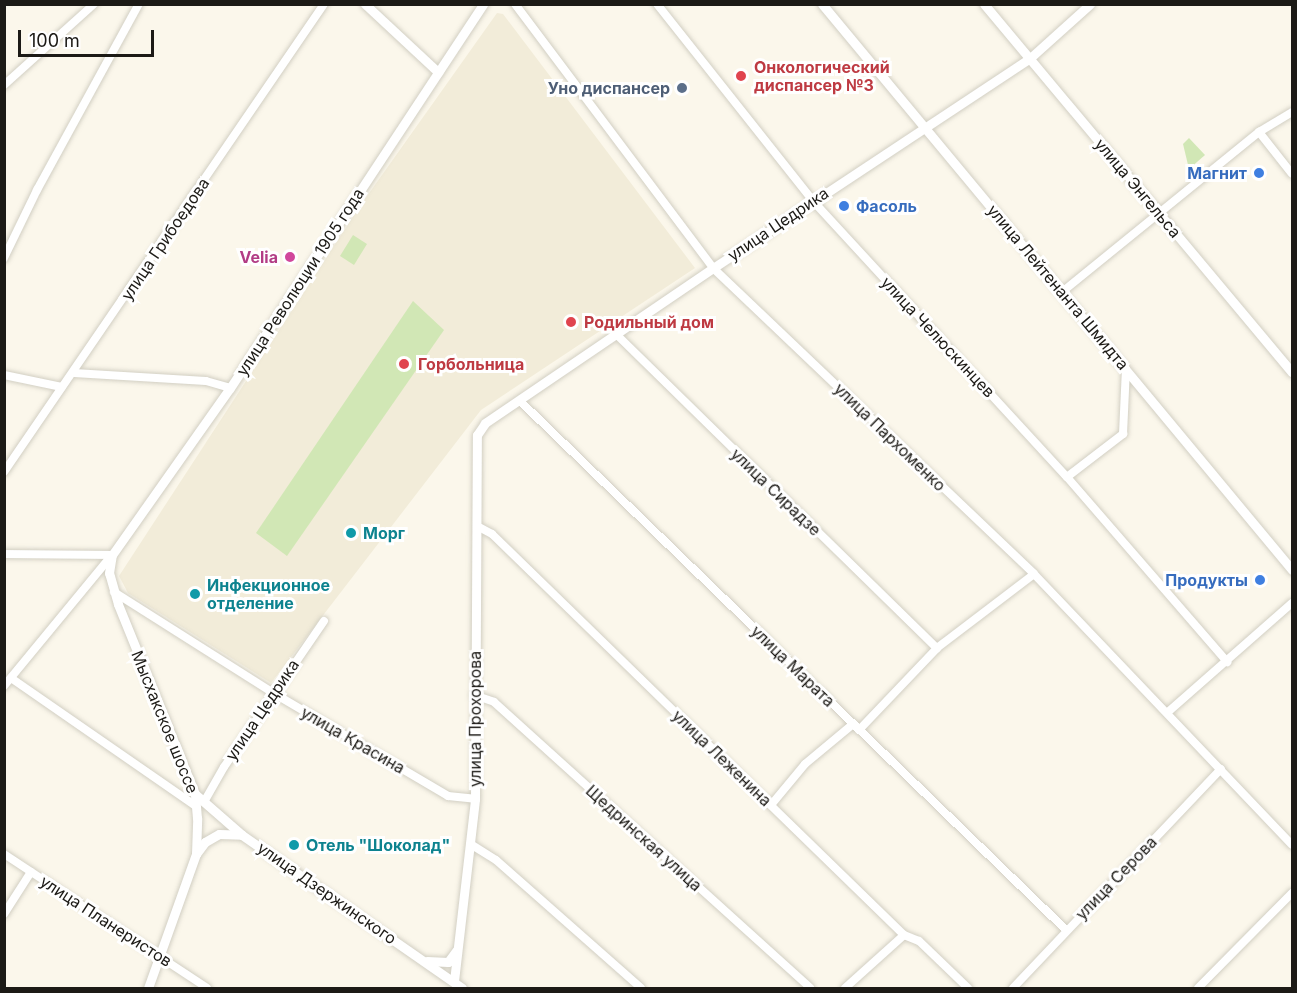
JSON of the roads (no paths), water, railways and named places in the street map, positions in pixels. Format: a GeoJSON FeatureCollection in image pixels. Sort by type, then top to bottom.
{"type":"FeatureCollection","features":[{"type":"Feature","properties":{"kind":"street"},"geometry":{"type":"LineString","coordinates":[[4,85],[94,4]]}},
{"type":"Feature","properties":{"kind":"street"},"geometry":{"type":"LineString","coordinates":[[132,4],[134,14]]}},
{"type":"Feature","properties":{"kind":"street"},"geometry":{"type":"LineString","coordinates":[[4,258],[37,190],[139,4]]}},
{"type":"Feature","properties":{"kind":"street","name":"улица Грибоедова"},"geometry":{"type":"LineString","coordinates":[[4,472],[62,387],[74,374],[324,4]]}},
{"type":"Feature","properties":{"kind":"street"},"geometry":{"type":"LineString","coordinates":[[365,4],[438,72]]}},
{"type":"Feature","properties":{"kind":"street","name":"улица Революции 1905 года"},"geometry":{"type":"LineString","coordinates":[[4,686],[111,557],[230,388],[483,4]]}},
{"type":"Feature","properties":{"kind":"street","name":"улица Пархоменко"},"geometry":{"type":"LineString","coordinates":[[515,4],[713,268],[1034,574],[1293,845]]}},
{"type":"Feature","properties":{"kind":"street","name":"улица Челюскинцев"},"geometry":{"type":"LineString","coordinates":[[657,4],[813,201],[1067,477],[1227,662]]}},
{"type":"Feature","properties":{"kind":"street","name":"улица Лейтенанта Шмидта"},"geometry":{"type":"LineString","coordinates":[[822,4],[1293,570]]}},
{"type":"Feature","properties":{"kind":"street","name":"улица Энгельса"},"geometry":{"type":"LineString","coordinates":[[984,4],[1293,372]]}},
{"type":"Feature","properties":{"kind":"street","name":"улица Цедрика"},"geometry":{"type":"LineString","coordinates":[[476,449],[477,435],[485,423],[923,126],[1029,59],[1090,4]]}},
{"type":"Feature","properties":{"kind":"street"},"geometry":{"type":"LineString","coordinates":[[1062,292],[1259,132],[1293,112]]}},
{"type":"Feature","properties":{"kind":"street"},"geometry":{"type":"LineString","coordinates":[[1259,132],[1293,174]]}},
{"type":"Feature","properties":{"kind":"street","name":"улица Сирадзе"},"geometry":{"type":"LineString","coordinates":[[617,335],[937,648]]}},
{"type":"Feature","properties":{"kind":"street"},"geometry":{"type":"LineString","coordinates":[[1067,477],[1123,434],[1126,368]]}},
{"type":"Feature","properties":{"kind":"street"},"geometry":{"type":"LineString","coordinates":[[74,374],[207,381],[230,388]]}},
{"type":"Feature","properties":{"kind":"street"},"geometry":{"type":"LineString","coordinates":[[4,375],[62,387]]}},
{"type":"Feature","properties":{"kind":"street","name":"улица Марата"},"geometry":{"type":"LineString","coordinates":[[520,401],[1066,930]]}},
{"type":"Feature","properties":{"kind":"street","name":"улица Прохорова"},"geometry":{"type":"LineString","coordinates":[[454,985],[472,845],[475,799],[476,449]]}},
{"type":"Feature","properties":{"kind":"street","name":"улица Леженина"},"geometry":{"type":"LineString","coordinates":[[477,526],[492,534],[904,935],[919,941],[968,988]]}},
{"type":"Feature","properties":{"kind":"street"},"geometry":{"type":"LineString","coordinates":[[4,554],[111,557]]}},
{"type":"Feature","properties":{"kind":"street"},"geometry":{"type":"LineString","coordinates":[[88,555],[97,563],[94,578]]}},
{"type":"Feature","properties":{"kind":"street","name":"Мысхакское шоссе"},"geometry":{"type":"LineString","coordinates":[[111,557],[114,592],[195,794]]}},
{"type":"Feature","properties":{"kind":"street"},"geometry":{"type":"LineString","coordinates":[[771,805],[805,764],[856,727],[937,648],[1034,574]]}},
{"type":"Feature","properties":{"kind":"street","name":"улица Красина"},"geometry":{"type":"LineString","coordinates":[[114,592],[275,694],[448,796],[475,799]]}},
{"type":"Feature","properties":{"kind":"street"},"geometry":{"type":"LineString","coordinates":[[1168,712],[1293,603]]}},
{"type":"Feature","properties":{"kind":"street","name":"улица Цедрика"},"geometry":{"type":"LineString","coordinates":[[200,804],[324,621]]}},
{"type":"Feature","properties":{"kind":"street","name":"улица Дзержинского"},"geometry":{"type":"LineString","coordinates":[[11,678],[200,804],[422,959],[454,985],[462,988]]}},
{"type":"Feature","properties":{"kind":"street","name":"Щедринская улица"},"geometry":{"type":"LineString","coordinates":[[474,695],[494,702],[810,988]]}},
{"type":"Feature","properties":{"kind":"street","name":"улица Серова"},"geometry":{"type":"LineString","coordinates":[[1012,988],[1221,769]]}},
{"type":"Feature","properties":{"kind":"street","name":"улица Дзержинского"},"geometry":{"type":"LineString","coordinates":[[195,794],[200,804]]}},
{"type":"Feature","properties":{"kind":"street","name":"Мысхакское шоссе"},"geometry":{"type":"LineString","coordinates":[[148,988],[196,854],[200,804]]}},
{"type":"Feature","properties":{"kind":"street"},"geometry":{"type":"LineString","coordinates":[[196,854],[205,842],[219,834],[242,835]]}},
{"type":"Feature","properties":{"kind":"street"},"geometry":{"type":"LineString","coordinates":[[472,845],[496,860],[641,988]]}},
{"type":"Feature","properties":{"kind":"street","name":"улица Планеристов"},"geometry":{"type":"LineString","coordinates":[[4,854],[207,988]]}},
{"type":"Feature","properties":{"kind":"street"},"geometry":{"type":"LineString","coordinates":[[4,914],[31,872]]}},
{"type":"Feature","properties":{"kind":"street"},"geometry":{"type":"LineString","coordinates":[[1198,988],[1293,893]]}},
{"type":"Feature","properties":{"kind":"street"},"geometry":{"type":"LineString","coordinates":[[845,988],[904,935]]}},
{"type":"Feature","properties":{"kind":"street"},"geometry":{"type":"LineString","coordinates":[[422,959],[448,962],[459,943]]}},
{"type":"Feature","properties":{"kind":"place","name":"Онкологический диспансер №3"},"geometry":{"type":"Point","coordinates":[741,76]}},
{"type":"Feature","properties":{"kind":"place","name":"Уно диспансер"},"geometry":{"type":"Point","coordinates":[682,88]}},
{"type":"Feature","properties":{"kind":"place","name":"Магнит"},"geometry":{"type":"Point","coordinates":[1259,173]}},
{"type":"Feature","properties":{"kind":"place","name":"Фасоль"},"geometry":{"type":"Point","coordinates":[844,206]}},
{"type":"Feature","properties":{"kind":"place","name":"Velia"},"geometry":{"type":"Point","coordinates":[290,257]}},
{"type":"Feature","properties":{"kind":"place","name":"Родильный дом"},"geometry":{"type":"Point","coordinates":[571,322]}},
{"type":"Feature","properties":{"kind":"place","name":"Горбольница"},"geometry":{"type":"Point","coordinates":[404,364]}},
{"type":"Feature","properties":{"kind":"place","name":"Морг"},"geometry":{"type":"Point","coordinates":[351,533]}},
{"type":"Feature","properties":{"kind":"place","name":"Продукты"},"geometry":{"type":"Point","coordinates":[1260,580]}},
{"type":"Feature","properties":{"kind":"place","name":"Инфекционное отделение"},"geometry":{"type":"Point","coordinates":[195,594]}},
{"type":"Feature","properties":{"kind":"place","name":"Отель \"Шоколад\""},"geometry":{"type":"Point","coordinates":[294,845]}}]}
